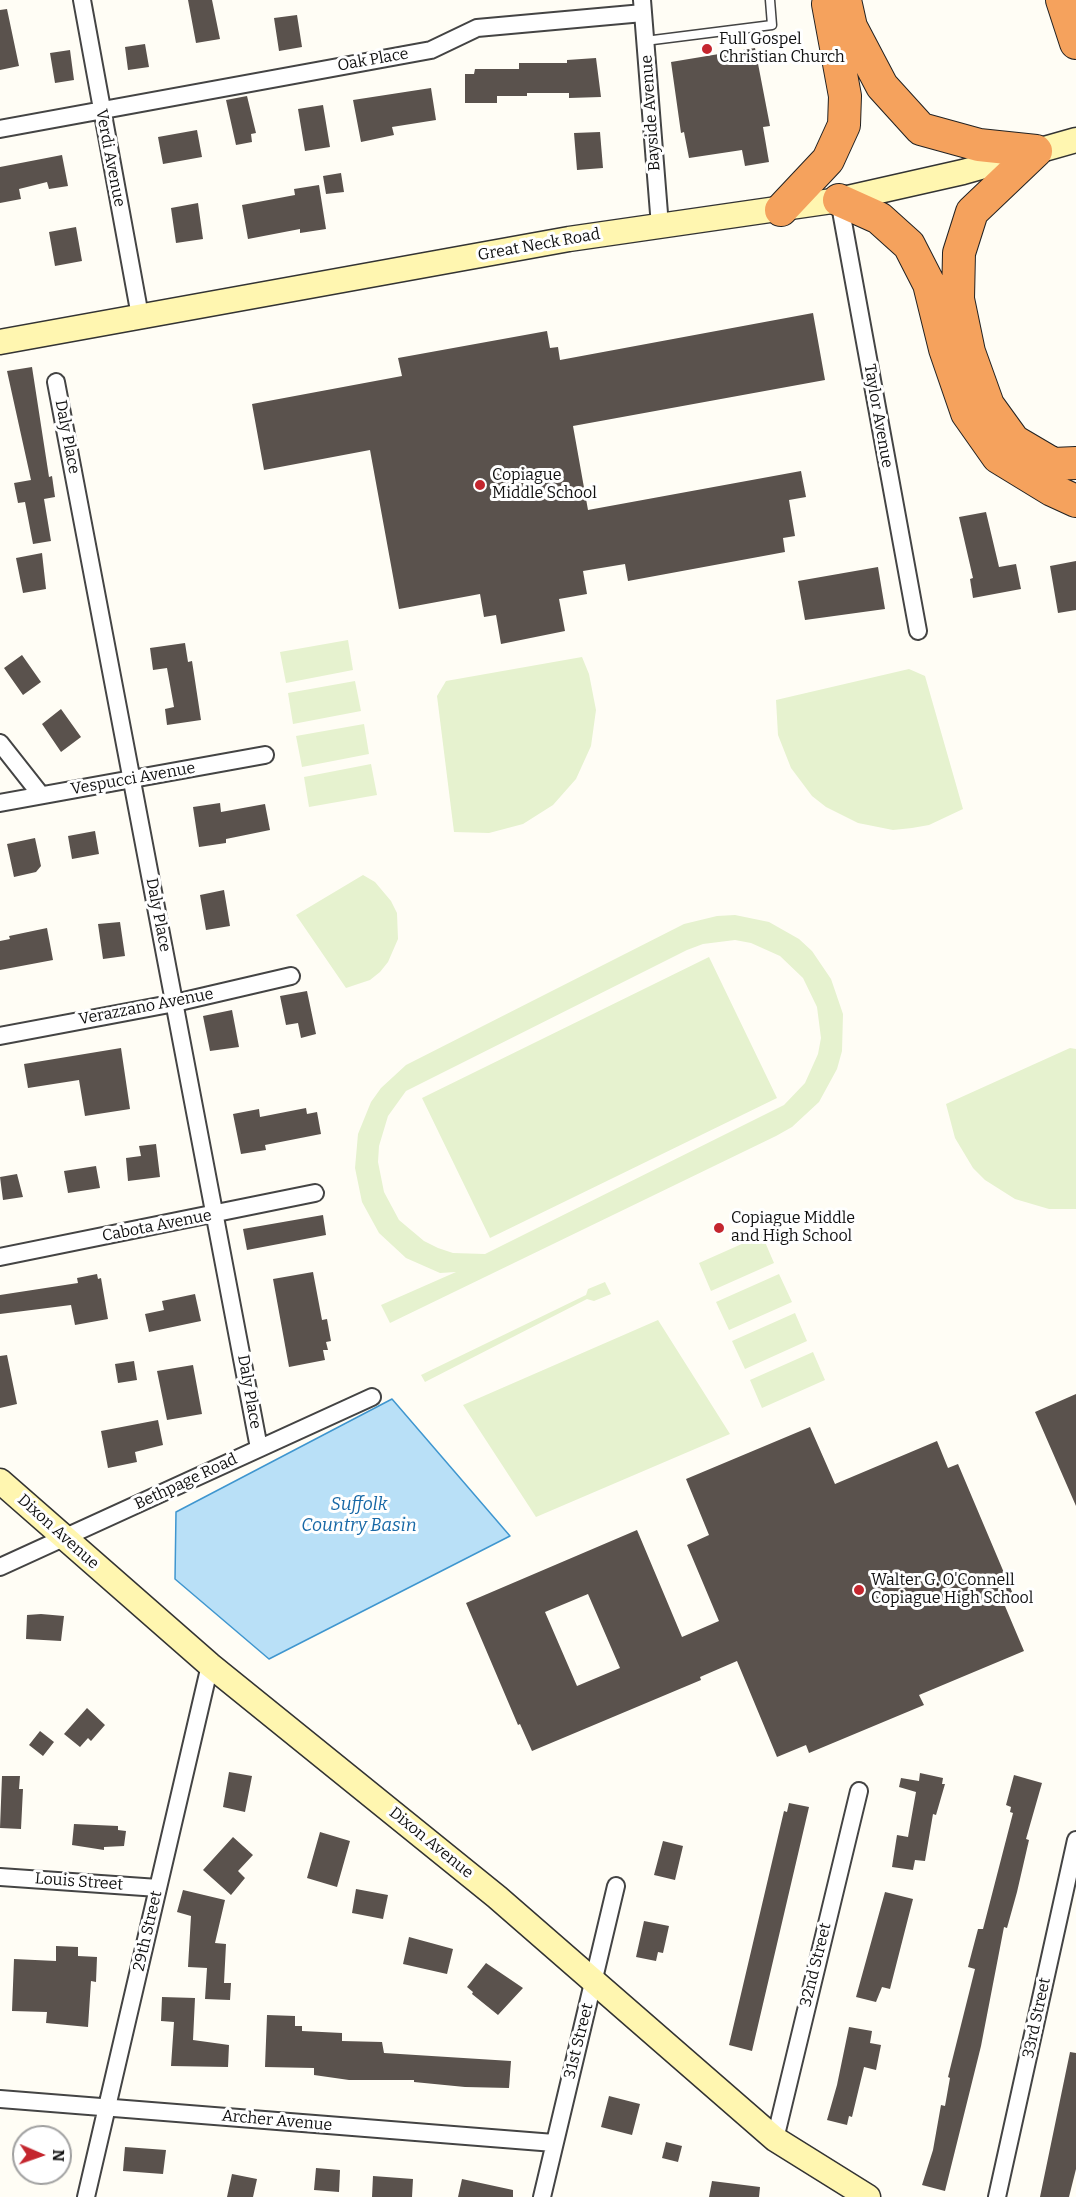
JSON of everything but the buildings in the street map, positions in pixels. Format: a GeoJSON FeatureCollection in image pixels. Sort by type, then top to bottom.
{"type":"FeatureCollection","features":[{"type":"Feature","properties":{"kind":"highway"},"geometry":{"type":"LineString","coordinates":[[781,210],[828,160],[844,125],[845,96],[827,0]]}},
{"type":"Feature","properties":{"kind":"highway"},"geometry":{"type":"LineString","coordinates":[[845,0],[851,27],[882,86],[921,129],[979,145],[1036,151]]}},
{"type":"Feature","properties":{"kind":"highway"},"geometry":{"type":"LineString","coordinates":[[1062,0],[1076,43]]}},
{"type":"Feature","properties":{"kind":"highway"},"geometry":{"type":"LineString","coordinates":[[1036,151],[972,212],[959,253],[958,299],[969,352],[988,405],[1014,441],[1053,464],[1076,463]]}},
{"type":"Feature","properties":{"kind":"highway"},"geometry":{"type":"LineString","coordinates":[[839,200],[879,218],[909,245],[929,284],[945,349],[966,413],[998,456],[1052,490],[1076,501]]}},
{"type":"Feature","properties":{"kind":"main road","name":"Great Neck Road"},"geometry":{"type":"LineString","coordinates":[[0,342],[569,239],[839,200],[963,172],[1074,140]]}},
{"type":"Feature","properties":{"kind":"main road","name":"Dixon Avenue"},"geometry":{"type":"LineString","coordinates":[[0,1481],[210,1665],[497,1897],[593,1983],[775,2139],[868,2197]]}},
{"type":"Feature","properties":{"kind":"street","name":"Verdi Avenue"},"geometry":{"type":"LineString","coordinates":[[82,0],[140,316]]}},
{"type":"Feature","properties":{"kind":"street","name":"Oak Place"},"geometry":{"type":"LineString","coordinates":[[0,129],[431,50],[477,28],[642,7]]}},
{"type":"Feature","properties":{"kind":"street","name":"Bayside Avenue"},"geometry":{"type":"LineString","coordinates":[[642,7],[660,226]]}},
{"type":"Feature","properties":{"kind":"street","name":"Taylor Avenue"},"geometry":{"type":"LineString","coordinates":[[839,200],[918,632]]}},
{"type":"Feature","properties":{"kind":"street","name":"Daly Place"},"geometry":{"type":"LineString","coordinates":[[56,382],[259,1448]]}},
{"type":"Feature","properties":{"kind":"street"},"geometry":{"type":"LineString","coordinates":[[0,743],[41,795]]}},
{"type":"Feature","properties":{"kind":"street","name":"Vespucci Avenue"},"geometry":{"type":"LineString","coordinates":[[0,803],[265,755]]}},
{"type":"Feature","properties":{"kind":"street","name":"Verazzano Avenue"},"geometry":{"type":"LineString","coordinates":[[0,1035],[175,1003],[291,976]]}},
{"type":"Feature","properties":{"kind":"street","name":"Cabota Avenue"},"geometry":{"type":"LineString","coordinates":[[0,1257],[315,1193]]}},
{"type":"Feature","properties":{"kind":"street","name":"Bethpage Road"},"geometry":{"type":"LineString","coordinates":[[0,1567],[372,1396]]}},
{"type":"Feature","properties":{"kind":"street","name":"29th Street"},"geometry":{"type":"LineString","coordinates":[[86,2197],[210,1665]]}},
{"type":"Feature","properties":{"kind":"street","name":"32nd Street"},"geometry":{"type":"LineString","coordinates":[[775,2139],[859,1791]]}},
{"type":"Feature","properties":{"kind":"street","name":"33rd Street"},"geometry":{"type":"LineString","coordinates":[[997,2197],[1076,1840]]}},
{"type":"Feature","properties":{"kind":"street","name":"Louis Street"},"geometry":{"type":"LineString","coordinates":[[0,1877],[158,1888]]}},
{"type":"Feature","properties":{"kind":"street","name":"31st Street"},"geometry":{"type":"LineString","coordinates":[[542,2197],[616,1886]]}},
{"type":"Feature","properties":{"kind":"street","name":"Archer Avenue"},"geometry":{"type":"LineString","coordinates":[[0,2099],[554,2143]]}},
{"type":"Feature","properties":{"kind":"lane"},"geometry":{"type":"LineString","coordinates":[[645,41],[772,25],[770,0]]}},
{"type":"Feature","properties":{"kind":"green space"},"geometry":{"type":"Polygon","coordinates":[[[348,640],[353,670],[286,683],[280,652],[348,640]]]}},
{"type":"Feature","properties":{"kind":"green space"},"geometry":{"type":"Polygon","coordinates":[[[582,657],[589,674],[596,710],[591,746],[576,779],[553,805],[523,824],[489,833],[454,832],[437,696],[446,681],[582,657]]]}},
{"type":"Feature","properties":{"kind":"green space"},"geometry":{"type":"Polygon","coordinates":[[[909,669],[925,676],[963,809],[929,825],[912,828],[893,830],[858,823],[826,807],[812,796],[791,768],[778,735],[776,700],[909,669]]]}},
{"type":"Feature","properties":{"kind":"green space"},"geometry":{"type":"Polygon","coordinates":[[[355,681],[361,711],[293,724],[288,693],[355,681]]]}},
{"type":"Feature","properties":{"kind":"green space"},"geometry":{"type":"Polygon","coordinates":[[[364,724],[369,754],[302,767],[296,736],[364,724]]]}},
{"type":"Feature","properties":{"kind":"green space"},"geometry":{"type":"Polygon","coordinates":[[[371,764],[377,795],[309,807],[304,777],[371,764]]]}},
{"type":"Feature","properties":{"kind":"green space"},"geometry":{"type":"Polygon","coordinates":[[[363,875],[375,882],[391,901],[397,913],[398,939],[388,962],[380,972],[370,980],[346,988],[296,915],[363,875]]]}},
{"type":"Feature","properties":{"kind":"green space"},"geometry":{"type":"Polygon","coordinates":[[[735,915],[769,922],[799,939],[812,951],[831,979],[843,1014],[842,1051],[837,1069],[819,1102],[792,1127],[776,1136],[390,1323],[381,1305],[456,1272],[440,1273],[406,1258],[379,1233],[362,1202],[355,1168],[358,1134],[371,1102],[381,1088],[406,1065],[684,924],[717,916],[735,915]],[[735,940],[703,944],[687,950],[406,1091],[388,1116],[379,1146],[378,1162],[384,1192],[399,1220],[424,1241],[438,1248],[453,1253],[485,1254],[784,1105],[805,1083],[818,1054],[821,1038],[817,1007],[803,978],[780,956],[751,943],[735,940]]]}},
{"type":"Feature","properties":{"kind":"green space"},"geometry":{"type":"Polygon","coordinates":[[[709,957],[777,1098],[490,1238],[422,1098],[709,957]]]}},
{"type":"Feature","properties":{"kind":"green space"},"geometry":{"type":"Polygon","coordinates":[[[1070,1048],[1076,1049],[1076,1209],[1049,1209],[1015,1199],[985,1180],[973,1168],[955,1138],[946,1104],[1070,1048]]]}},
{"type":"Feature","properties":{"kind":"green space"},"geometry":{"type":"Polygon","coordinates":[[[762,1235],[774,1263],[711,1291],[699,1263],[762,1235]]]}},
{"type":"Feature","properties":{"kind":"green space"},"geometry":{"type":"Polygon","coordinates":[[[779,1274],[792,1302],[729,1330],[716,1302],[779,1274]]]}},
{"type":"Feature","properties":{"kind":"green space"},"geometry":{"type":"Polygon","coordinates":[[[605,1282],[611,1294],[594,1301],[587,1299],[425,1382],[421,1375],[586,1295],[588,1289],[605,1282]]]}},
{"type":"Feature","properties":{"kind":"green space"},"geometry":{"type":"Polygon","coordinates":[[[795,1313],[807,1341],[745,1369],[732,1341],[795,1313]]]}},
{"type":"Feature","properties":{"kind":"green space"},"geometry":{"type":"Polygon","coordinates":[[[658,1320],[730,1434],[536,1517],[463,1405],[658,1320]]]}},
{"type":"Feature","properties":{"kind":"green space"},"geometry":{"type":"Polygon","coordinates":[[[813,1352],[825,1380],[762,1408],[750,1380],[813,1352]]]}},
{"type":"Feature","properties":{"kind":"water","name":"Suffolk Country Basin"},"geometry":{"type":"Polygon","coordinates":[[[392,1399],[510,1536],[269,1659],[175,1579],[176,1512],[392,1399]]]}},
{"type":"Feature","properties":{"kind":"place","name":"Full Gospel Christian Church"},"geometry":{"type":"Point","coordinates":[707,49]}},
{"type":"Feature","properties":{"kind":"place","name":"Copiague Middle School"},"geometry":{"type":"Point","coordinates":[480,485]}},
{"type":"Feature","properties":{"kind":"place","name":"Copiague Middle and High School"},"geometry":{"type":"Point","coordinates":[719,1228]}},
{"type":"Feature","properties":{"kind":"place","name":"Walter G. O'Connell Copiague High School"},"geometry":{"type":"Point","coordinates":[859,1590]}}]}
